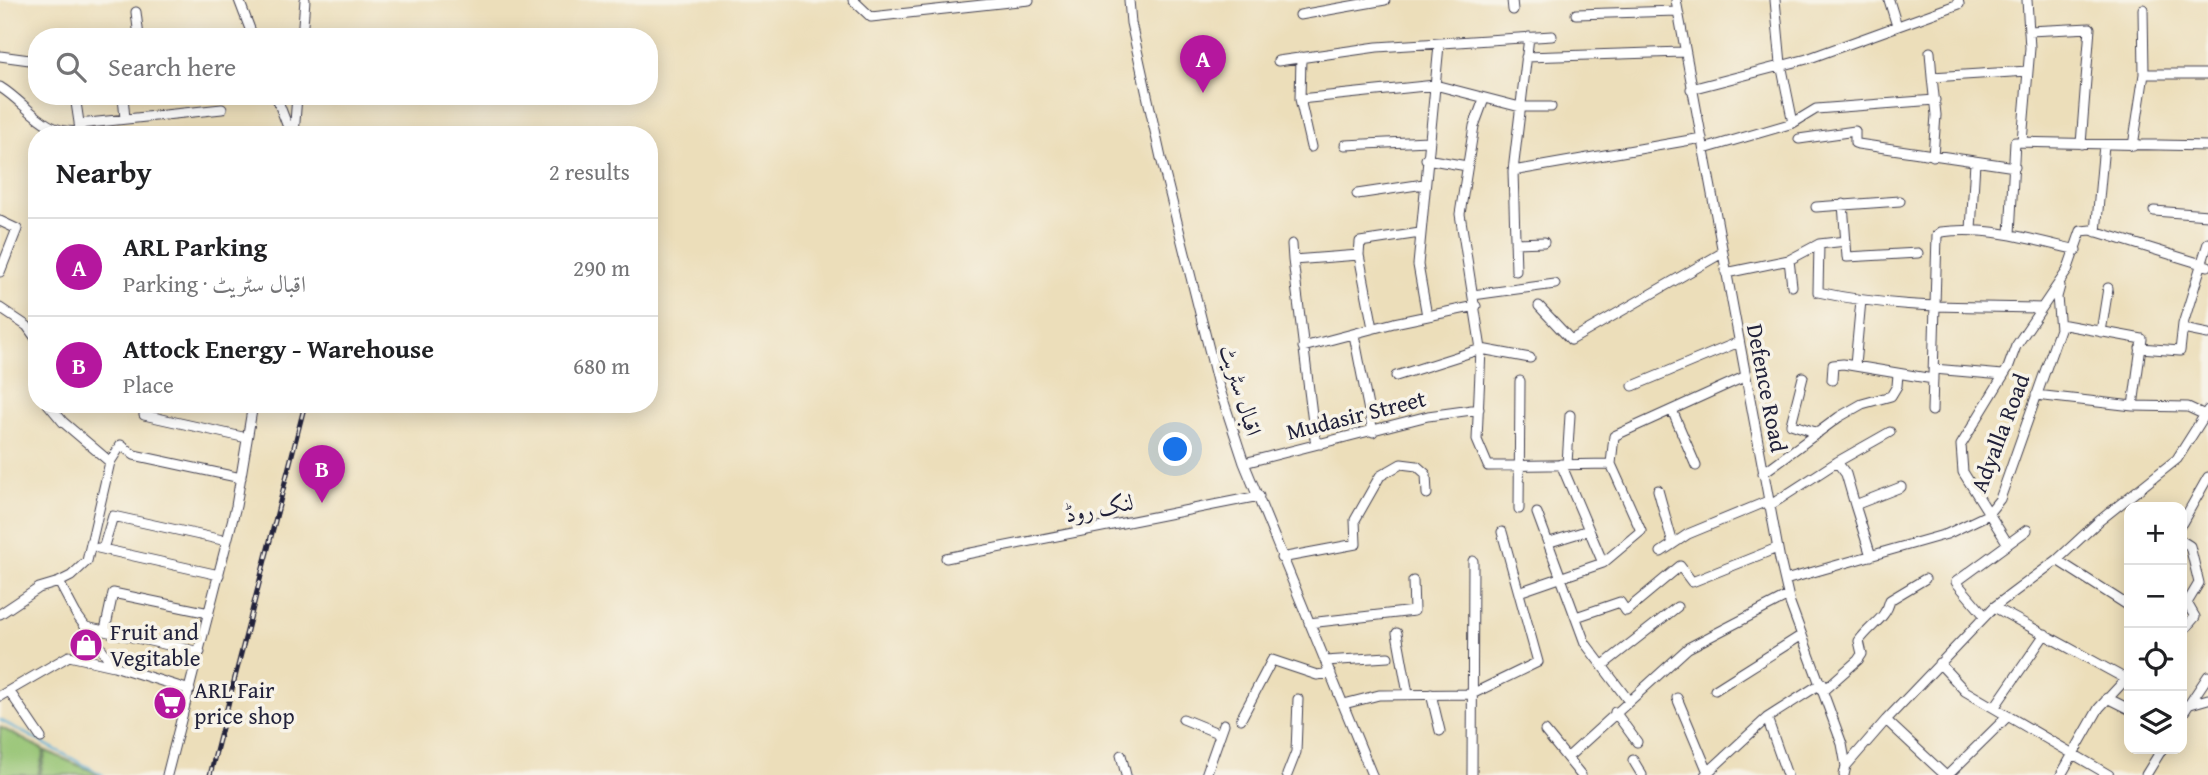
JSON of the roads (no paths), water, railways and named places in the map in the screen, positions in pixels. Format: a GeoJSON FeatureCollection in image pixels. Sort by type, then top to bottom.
{"type":"FeatureCollection","features":[{"type":"Feature","properties":{"kind":"street"},"geometry":{"type":"LineString","coordinates":[[239,0],[250,28]]}},
{"type":"Feature","properties":{"kind":"street"},"geometry":{"type":"LineString","coordinates":[[303,28],[305,0]]}},
{"type":"Feature","properties":{"kind":"street"},"geometry":{"type":"LineString","coordinates":[[855,1],[871,18],[1029,0]]}},
{"type":"Feature","properties":{"kind":"street","name":"اقبال سٹریٹ"},"geometry":{"type":"LineString","coordinates":[[1129,0],[1138,54],[1194,296],[1244,463],[1372,775]]}},
{"type":"Feature","properties":{"kind":"street"},"geometry":{"type":"LineString","coordinates":[[1300,15],[1385,0]]}},
{"type":"Feature","properties":{"kind":"street"},"geometry":{"type":"LineString","coordinates":[[1512,0],[1513,10]]}},
{"type":"Feature","properties":{"kind":"street","name":"Defence Road"},"geometry":{"type":"LineString","coordinates":[[1676,0],[1683,52],[1702,138],[1777,548],[1788,596],[1823,686],[1845,771]]}},
{"type":"Feature","properties":{"kind":"street"},"geometry":{"type":"LineString","coordinates":[[1775,0],[1781,64],[1793,123]]}},
{"type":"Feature","properties":{"kind":"street"},"geometry":{"type":"LineString","coordinates":[[1889,0],[1897,26]]}},
{"type":"Feature","properties":{"kind":"street"},"geometry":{"type":"LineString","coordinates":[[1691,89],[1807,59],[1959,4],[1958,0]]}},
{"type":"Feature","properties":{"kind":"street"},"geometry":{"type":"LineString","coordinates":[[2022,141],[2028,71],[2027,0]]}},
{"type":"Feature","properties":{"kind":"street"},"geometry":{"type":"LineString","coordinates":[[2133,146],[2144,74],[2143,9]]}},
{"type":"Feature","properties":{"kind":"street"},"geometry":{"type":"LineString","coordinates":[[1576,14],[1677,11]]}},
{"type":"Feature","properties":{"kind":"street"},"geometry":{"type":"LineString","coordinates":[[136,12],[138,28]]}},
{"type":"Feature","properties":{"kind":"street"},"geometry":{"type":"LineString","coordinates":[[2029,31],[2090,28],[2081,144]]}},
{"type":"Feature","properties":{"kind":"street"},"geometry":{"type":"LineString","coordinates":[[1278,61],[1377,47],[1552,36]]}},
{"type":"Feature","properties":{"kind":"street"},"geometry":{"type":"LineString","coordinates":[[1516,271],[1513,172],[1529,37]]}},
{"type":"Feature","properties":{"kind":"street"},"geometry":{"type":"LineString","coordinates":[[1427,316],[1418,264],[1439,45]]}},
{"type":"Feature","properties":{"kind":"street"},"geometry":{"type":"LineString","coordinates":[[1526,57],[1683,52]]}},
{"type":"Feature","properties":{"kind":"street"},"geometry":{"type":"LineString","coordinates":[[1930,52],[1935,100],[1933,156]]}},
{"type":"Feature","properties":{"kind":"street"},"geometry":{"type":"LineString","coordinates":[[0,56],[28,60]]}},
{"type":"Feature","properties":{"kind":"street"},"geometry":{"type":"LineString","coordinates":[[1301,57],[1300,99],[1311,147]]}},
{"type":"Feature","properties":{"kind":"street"},"geometry":{"type":"LineString","coordinates":[[1932,77],[2028,71]]}},
{"type":"Feature","properties":{"kind":"street"},"geometry":{"type":"LineString","coordinates":[[2144,74],[2208,74]]}},
{"type":"Feature","properties":{"kind":"street"},"geometry":{"type":"LineString","coordinates":[[1300,99],[1435,85],[1520,107],[1551,107]]}},
{"type":"Feature","properties":{"kind":"street"},"geometry":{"type":"LineString","coordinates":[[0,87],[47,126]]}},
{"type":"Feature","properties":{"kind":"street"},"geometry":{"type":"LineString","coordinates":[[1484,99],[1474,126],[1460,215],[1481,349],[1477,440],[1488,466],[1611,464]]}},
{"type":"Feature","properties":{"kind":"street"},"geometry":{"type":"LineString","coordinates":[[1703,149],[1793,123],[1816,108],[1935,100]]}},
{"type":"Feature","properties":{"kind":"street"},"geometry":{"type":"LineString","coordinates":[[76,105],[79,126]]}},
{"type":"Feature","properties":{"kind":"street"},"geometry":{"type":"LineString","coordinates":[[124,105],[125,119]]}},
{"type":"Feature","properties":{"kind":"street"},"geometry":{"type":"LineString","coordinates":[[280,105],[288,126]]}},
{"type":"Feature","properties":{"kind":"street"},"geometry":{"type":"LineString","coordinates":[[293,126],[296,105]]}},
{"type":"Feature","properties":{"kind":"street"},"geometry":{"type":"LineString","coordinates":[[96,126],[125,119],[222,108]]}},
{"type":"Feature","properties":{"kind":"street"},"geometry":{"type":"LineString","coordinates":[[1799,139],[1851,130],[1855,131],[1855,143],[1858,144],[2015,167]]}},
{"type":"Feature","properties":{"kind":"street"},"geometry":{"type":"LineString","coordinates":[[1513,172],[1702,138]]}},
{"type":"Feature","properties":{"kind":"street"},"geometry":{"type":"LineString","coordinates":[[1345,145],[1428,141]]}},
{"type":"Feature","properties":{"kind":"street"},"geometry":{"type":"LineString","coordinates":[[2010,234],[2015,142],[2208,146]]}},
{"type":"Feature","properties":{"kind":"street"},"geometry":{"type":"LineString","coordinates":[[2095,232],[2104,145]]}},
{"type":"Feature","properties":{"kind":"street"},"geometry":{"type":"LineString","coordinates":[[1426,159],[1466,166]]}},
{"type":"Feature","properties":{"kind":"street"},"geometry":{"type":"LineString","coordinates":[[1971,230],[1975,162]]}},
{"type":"Feature","properties":{"kind":"street"},"geometry":{"type":"LineString","coordinates":[[1357,194],[1424,184]]}},
{"type":"Feature","properties":{"kind":"street"},"geometry":{"type":"LineString","coordinates":[[1816,207],[1900,201]]}},
{"type":"Feature","properties":{"kind":"street"},"geometry":{"type":"LineString","coordinates":[[1843,204],[1847,257],[1918,253]]}},
{"type":"Feature","properties":{"kind":"street"},"geometry":{"type":"LineString","coordinates":[[2154,211],[2208,215]]}},
{"type":"Feature","properties":{"kind":"street"},"geometry":{"type":"LineString","coordinates":[[0,221],[17,229],[0,272]]}},
{"type":"Feature","properties":{"kind":"street"},"geometry":{"type":"LineString","coordinates":[[1932,411],[1937,235],[1941,232],[1971,230],[2010,234],[2076,250]]}},
{"type":"Feature","properties":{"kind":"street"},"geometry":{"type":"LineString","coordinates":[[2008,544],[1987,515],[1963,472],[1961,446],[2006,372],[2016,346],[2061,281],[2076,250],[2081,232],[2095,232],[2205,265]]}},
{"type":"Feature","properties":{"kind":"street"},"geometry":{"type":"LineString","coordinates":[[1373,328],[1359,255],[1360,242],[1420,233]]}},
{"type":"Feature","properties":{"kind":"street"},"geometry":{"type":"LineString","coordinates":[[1726,273],[1789,260],[1819,244],[1846,241]]}},
{"type":"Feature","properties":{"kind":"street"},"geometry":{"type":"LineString","coordinates":[[1515,243],[1544,242]]}},
{"type":"Feature","properties":{"kind":"street"},"geometry":{"type":"LineString","coordinates":[[2140,348],[2180,351],[2183,329],[2205,265],[2208,243]]}},
{"type":"Feature","properties":{"kind":"street"},"geometry":{"type":"LineString","coordinates":[[1292,244],[1315,439],[1321,444]]}},
{"type":"Feature","properties":{"kind":"street"},"geometry":{"type":"LineString","coordinates":[[1819,244],[1818,292],[1935,309],[2042,308]]}},
{"type":"Feature","properties":{"kind":"street"},"geometry":{"type":"LineString","coordinates":[[1539,306],[1571,340],[1722,253]]}},
{"type":"Feature","properties":{"kind":"street"},"geometry":{"type":"LineString","coordinates":[[1293,260],[1359,255]]}},
{"type":"Feature","properties":{"kind":"street"},"geometry":{"type":"LineString","coordinates":[[1789,260],[1792,286]]}},
{"type":"Feature","properties":{"kind":"street","name":"Adyalla Road"},"geometry":{"type":"LineString","coordinates":[[1785,580],[1947,534],[1987,515],[2000,499],[2060,324],[2057,297],[2061,281]]}},
{"type":"Feature","properties":{"kind":"street"},"geometry":{"type":"LineString","coordinates":[[1474,295],[1555,284]]}},
{"type":"Feature","properties":{"kind":"street"},"geometry":{"type":"LineString","coordinates":[[2101,332],[2108,288]]}},
{"type":"Feature","properties":{"kind":"street"},"geometry":{"type":"LineString","coordinates":[[1855,365],[1861,300]]}},
{"type":"Feature","properties":{"kind":"street"},"geometry":{"type":"LineString","coordinates":[[1303,347],[1373,328],[1476,306]]}},
{"type":"Feature","properties":{"kind":"street"},"geometry":{"type":"LineString","coordinates":[[0,308],[28,327]]}},
{"type":"Feature","properties":{"kind":"street"},"geometry":{"type":"LineString","coordinates":[[2060,324],[2141,339],[2133,407]]}},
{"type":"Feature","properties":{"kind":"street"},"geometry":{"type":"LineString","coordinates":[[2183,329],[2208,334]]}},
{"type":"Feature","properties":{"kind":"street"},"geometry":{"type":"LineString","coordinates":[[1354,335],[1373,432]]}},
{"type":"Feature","properties":{"kind":"street"},"geometry":{"type":"LineString","coordinates":[[1633,386],[1739,342]]}},
{"type":"Feature","properties":{"kind":"street"},"geometry":{"type":"LineString","coordinates":[[1396,376],[1481,349],[1530,358]]}},
{"type":"Feature","properties":{"kind":"street"},"geometry":{"type":"LineString","coordinates":[[1832,380],[1833,365],[1855,365],[1898,374],[2006,372]]}},
{"type":"Feature","properties":{"kind":"street"},"geometry":{"type":"LineString","coordinates":[[1763,474],[1862,404],[1891,396],[1898,386],[1898,374]]}},
{"type":"Feature","properties":{"kind":"street"},"geometry":{"type":"LineString","coordinates":[[1519,592],[1603,563],[1641,531],[1611,464],[1614,436],[1744,377]]}},
{"type":"Feature","properties":{"kind":"street"},"geometry":{"type":"LineString","coordinates":[[1803,377],[1791,424],[1818,433]]}},
{"type":"Feature","properties":{"kind":"street"},"geometry":{"type":"LineString","coordinates":[[1519,509],[1520,381]]}},
{"type":"Feature","properties":{"kind":"street"},"geometry":{"type":"LineString","coordinates":[[1845,771],[1886,720],[1994,607],[2057,561],[2099,521],[2177,459],[2206,413],[2188,407],[2133,407],[2036,395]]}},
{"type":"Feature","properties":{"kind":"street","name":"Mudasir Street"},"geometry":{"type":"LineString","coordinates":[[1244,463],[1429,416],[1479,410]]}},
{"type":"Feature","properties":{"kind":"street"},"geometry":{"type":"LineString","coordinates":[[1672,410],[1696,466]]}},
{"type":"Feature","properties":{"kind":"street"},"geometry":{"type":"LineString","coordinates":[[56,413],[110,462]]}},
{"type":"Feature","properties":{"kind":"street"},"geometry":{"type":"LineString","coordinates":[[167,775],[242,478],[251,413]]}},
{"type":"Feature","properties":{"kind":"street"},"geometry":{"type":"LineString","coordinates":[[144,415],[247,438]]}},
{"type":"Feature","properties":{"kind":"street"},"geometry":{"type":"LineString","coordinates":[[1570,415],[1564,464],[1603,563]]}},
{"type":"Feature","properties":{"kind":"street"},"geometry":{"type":"LineString","coordinates":[[1661,552],[1688,534],[1769,503],[1890,432]]}},
{"type":"Feature","properties":{"kind":"street"},"geometry":{"type":"LineString","coordinates":[[0,614],[39,588],[71,576],[87,561],[110,462],[121,445],[134,455],[242,478]]}},
{"type":"Feature","properties":{"kind":"street"},"geometry":{"type":"LineString","coordinates":[[1837,462],[1846,474],[1871,556]]}},
{"type":"Feature","properties":{"kind":"street"},"geometry":{"type":"LineString","coordinates":[[1281,558],[1356,544],[1355,520],[1380,476],[1401,464],[1417,466],[1426,474],[1427,494]]}},
{"type":"Feature","properties":{"kind":"street"},"geometry":{"type":"LineString","coordinates":[[2187,514],[2208,477]]}},
{"type":"Feature","properties":{"kind":"street"},"geometry":{"type":"LineString","coordinates":[[1855,505],[1901,487]]}},
{"type":"Feature","properties":{"kind":"street"},"geometry":{"type":"LineString","coordinates":[[1658,489],[1673,544]]}},
{"type":"Feature","properties":{"kind":"street","name":"لنک روڈ"},"geometry":{"type":"LineString","coordinates":[[946,558],[1259,496]]}},
{"type":"Feature","properties":{"kind":"street"},"geometry":{"type":"LineString","coordinates":[[1537,513],[1550,542],[1585,643],[1628,700]]}},
{"type":"Feature","properties":{"kind":"street"},"geometry":{"type":"LineString","coordinates":[[103,549],[113,516],[227,541]]}},
{"type":"Feature","properties":{"kind":"street"},"geometry":{"type":"LineString","coordinates":[[1550,542],[1589,530]]}},
{"type":"Feature","properties":{"kind":"street"},"geometry":{"type":"LineString","coordinates":[[1985,616],[1956,582],[2027,530]]}},
{"type":"Feature","properties":{"kind":"street"},"geometry":{"type":"LineString","coordinates":[[1345,704],[1379,695],[1472,694],[1538,662],[1502,532]]}},
{"type":"Feature","properties":{"kind":"street"},"geometry":{"type":"LineString","coordinates":[[2185,628],[2195,617],[2187,603],[2199,583],[2190,546],[2187,544]]}},
{"type":"Feature","properties":{"kind":"street"},"geometry":{"type":"LineString","coordinates":[[90,546],[219,575]]}},
{"type":"Feature","properties":{"kind":"street"},"geometry":{"type":"LineString","coordinates":[[1576,617],[1620,602],[1626,611],[1680,566],[1692,582],[1777,548]]}},
{"type":"Feature","properties":{"kind":"street"},"geometry":{"type":"LineString","coordinates":[[1472,775],[1473,561]]}},
{"type":"Feature","properties":{"kind":"street"},"geometry":{"type":"LineString","coordinates":[[2057,561],[2124,603]]}},
{"type":"Feature","properties":{"kind":"street"},"geometry":{"type":"LineString","coordinates":[[1677,698],[1709,772],[1767,718],[1823,686],[1858,660],[1862,653],[1859,641],[1866,631],[1886,615],[1890,600],[1925,579]]}},
{"type":"Feature","properties":{"kind":"street"},"geometry":{"type":"LineString","coordinates":[[1309,624],[1414,611],[1413,581]]}},
{"type":"Feature","properties":{"kind":"street"},"geometry":{"type":"LineString","coordinates":[[60,582],[86,627],[114,666]]}},
{"type":"Feature","properties":{"kind":"street"},"geometry":{"type":"LineString","coordinates":[[105,630],[113,593],[209,613]]}},
{"type":"Feature","properties":{"kind":"street"},"geometry":{"type":"LineString","coordinates":[[1567,758],[1688,648],[1788,596]]}},
{"type":"Feature","properties":{"kind":"street"},"geometry":{"type":"LineString","coordinates":[[1603,665],[1677,607]]}},
{"type":"Feature","properties":{"kind":"street"},"geometry":{"type":"LineString","coordinates":[[1994,607],[2124,675]]}},
{"type":"Feature","properties":{"kind":"street"},"geometry":{"type":"LineString","coordinates":[[86,627],[200,652]]}},
{"type":"Feature","properties":{"kind":"street"},"geometry":{"type":"LineString","coordinates":[[1397,634],[1408,694]]}},
{"type":"Feature","properties":{"kind":"street"},"geometry":{"type":"LineString","coordinates":[[1994,708],[2045,634]]}},
{"type":"Feature","properties":{"kind":"street"},"geometry":{"type":"LineString","coordinates":[[1715,690],[1802,635]]}},
{"type":"Feature","properties":{"kind":"street"},"geometry":{"type":"LineString","coordinates":[[0,696],[69,656],[114,666],[190,690]]}},
{"type":"Feature","properties":{"kind":"street"},"geometry":{"type":"LineString","coordinates":[[1325,661],[1388,657]]}},
{"type":"Feature","properties":{"kind":"street"},"geometry":{"type":"LineString","coordinates":[[1241,719],[1272,660],[1317,675],[1331,673]]}},
{"type":"Feature","properties":{"kind":"street"},"geometry":{"type":"LineString","coordinates":[[1939,663],[1965,691],[2109,775]]}},
{"type":"Feature","properties":{"kind":"street"},"geometry":{"type":"LineString","coordinates":[[2187,703],[2208,676]]}},
{"type":"Feature","properties":{"kind":"street"},"geometry":{"type":"LineString","coordinates":[[2060,775],[2107,698],[2124,680]]}},
{"type":"Feature","properties":{"kind":"street"},"geometry":{"type":"LineString","coordinates":[[10,692],[41,738]]}},
{"type":"Feature","properties":{"kind":"street"},"geometry":{"type":"LineString","coordinates":[[1431,694],[1440,731]]}},
{"type":"Feature","properties":{"kind":"street"},"geometry":{"type":"LineString","coordinates":[[2107,698],[2124,706]]}},
{"type":"Feature","properties":{"kind":"street"},"geometry":{"type":"LineString","coordinates":[[1287,775],[1296,752],[1298,699]]}},
{"type":"Feature","properties":{"kind":"street"},"geometry":{"type":"LineString","coordinates":[[2187,705],[2208,699]]}},
{"type":"Feature","properties":{"kind":"street"},"geometry":{"type":"LineString","coordinates":[[1615,712],[1637,742]]}},
{"type":"Feature","properties":{"kind":"street"},"geometry":{"type":"LineString","coordinates":[[1886,720],[1946,775],[2008,716]]}},
{"type":"Feature","properties":{"kind":"street"},"geometry":{"type":"LineString","coordinates":[[1767,718],[1787,775]]}},
{"type":"Feature","properties":{"kind":"street"},"geometry":{"type":"LineString","coordinates":[[1183,719],[1220,734]]}},
{"type":"Feature","properties":{"kind":"street"},"geometry":{"type":"LineString","coordinates":[[1207,775],[1224,724]]}},
{"type":"Feature","properties":{"kind":"street"},"geometry":{"type":"LineString","coordinates":[[1545,731],[1581,775]]}},
{"type":"Feature","properties":{"kind":"street"},"geometry":{"type":"LineString","coordinates":[[2146,775],[2159,754]]}},
{"type":"Feature","properties":{"kind":"street"},"geometry":{"type":"LineString","coordinates":[[1121,755],[1123,774]]}},
{"type":"Feature","properties":{"kind":"street"},"geometry":{"type":"LineString","coordinates":[[1633,760],[1642,775]]}},
{"type":"Feature","properties":{"kind":"waterway"},"geometry":{"type":"LineString","coordinates":[[0,720],[103,775]]}},
{"type":"Feature","properties":{"kind":"railway"},"geometry":{"type":"LineString","coordinates":[[210,775],[303,413]]}},
{"type":"Feature","properties":{"kind":"place","name":"ARL Parking"},"geometry":{"type":"Point","coordinates":[1203,93]}},
{"type":"Feature","properties":{"kind":"place","name":"Attock Energy - Warehouse"},"geometry":{"type":"Point","coordinates":[322,503]}},
{"type":"Feature","properties":{"kind":"place","name":"Fruit and Vegitable"},"geometry":{"type":"Point","coordinates":[86,645]}},
{"type":"Feature","properties":{"kind":"place","name":"ARL Fair price shop"},"geometry":{"type":"Point","coordinates":[170,703]}}]}
